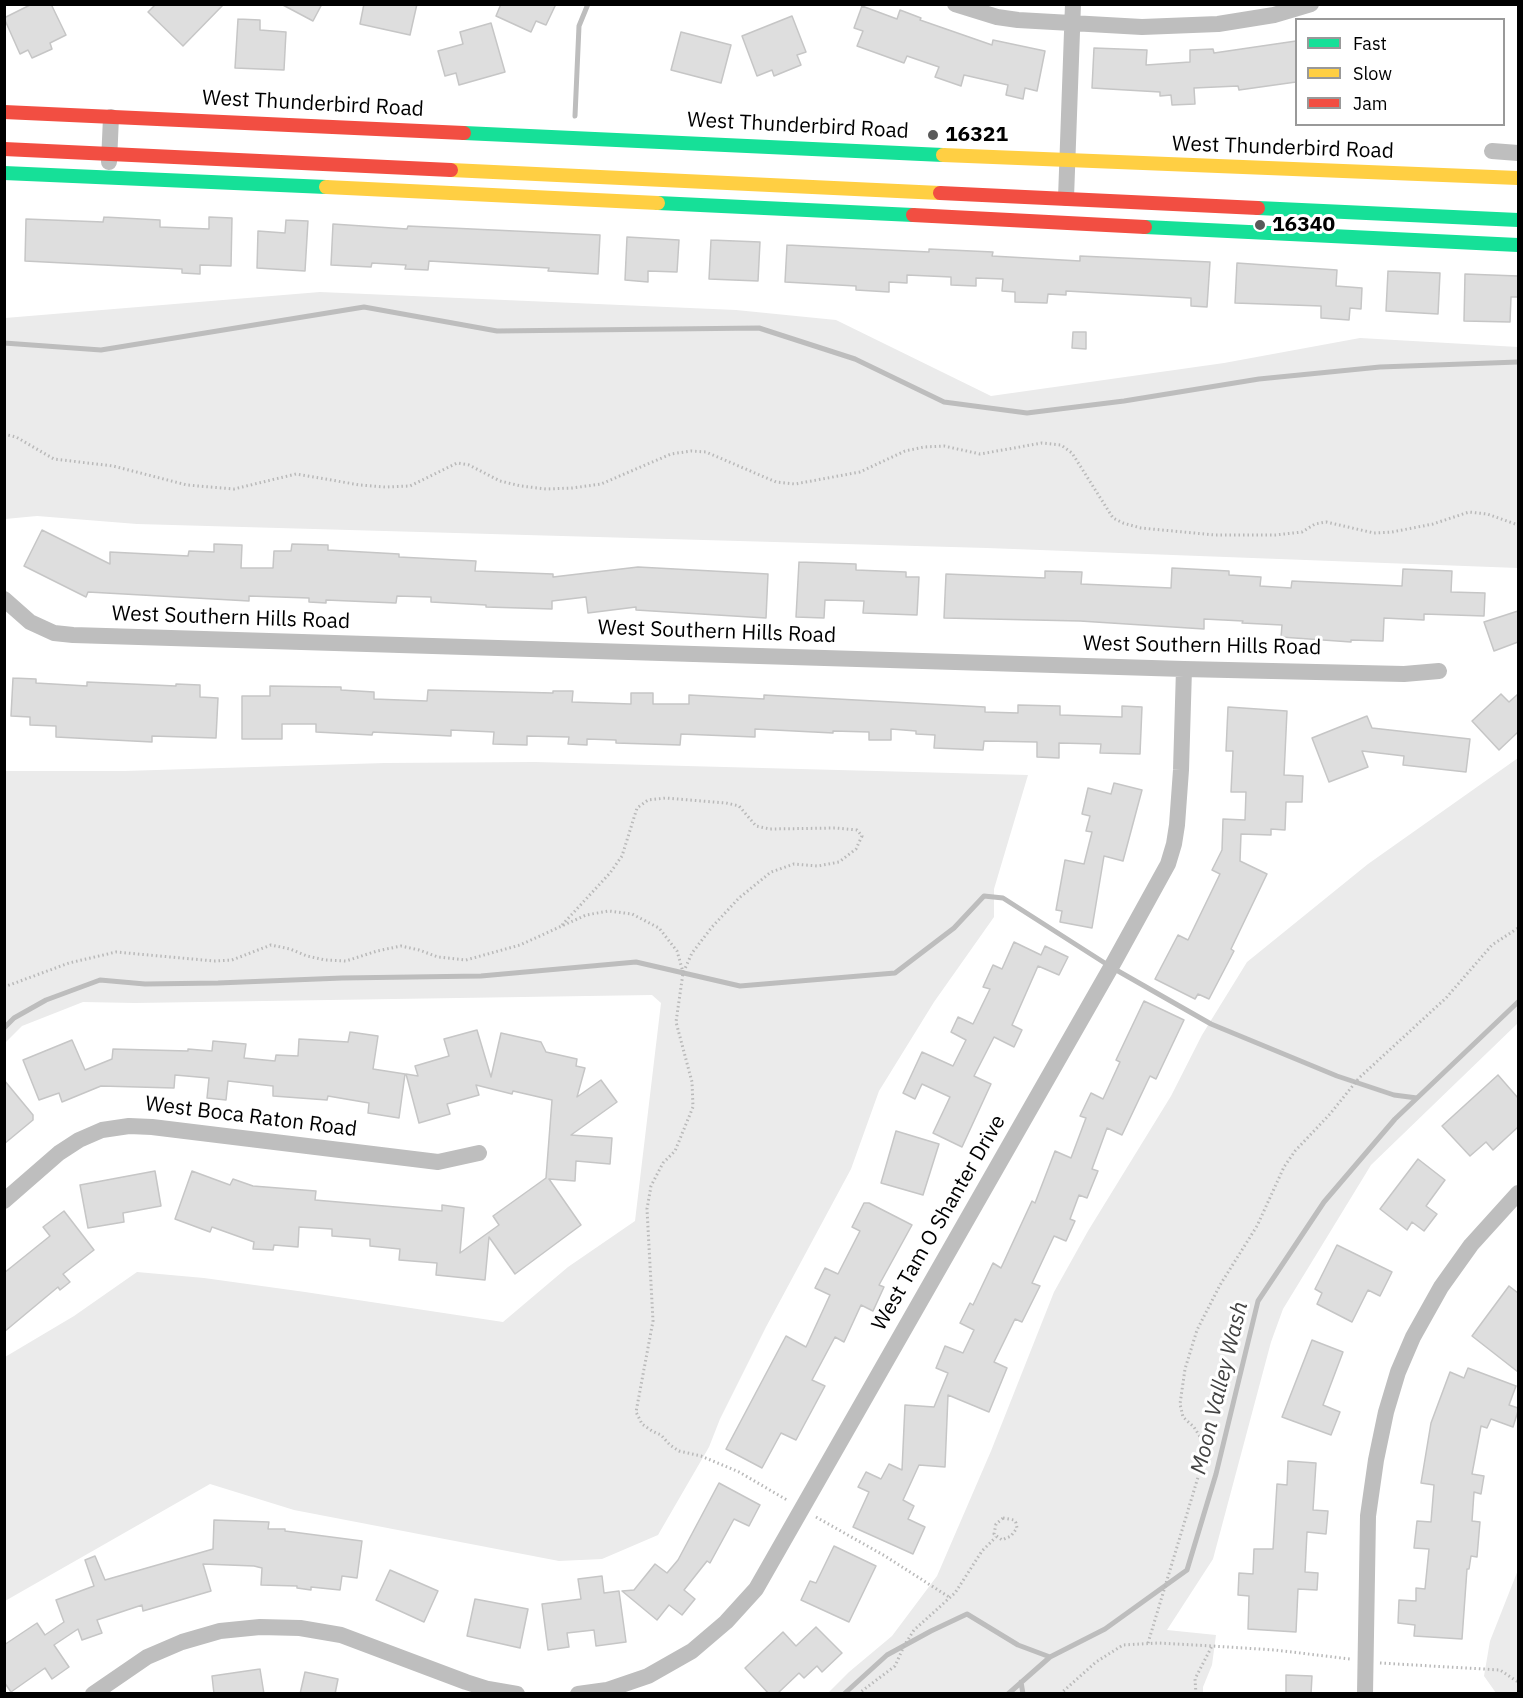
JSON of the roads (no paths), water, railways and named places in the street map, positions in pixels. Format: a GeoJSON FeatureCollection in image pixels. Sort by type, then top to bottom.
{"type":"FeatureCollection","features":[{"type":"Feature","properties":{"kind":"main road","name":"West Thunderbird Road"},"geometry":{"type":"LineString","coordinates":[[4,112],[604,145],[1067,161],[1153,170],[1518,178]]}},
{"type":"Feature","properties":{"kind":"main road"},"geometry":{"type":"LineString","coordinates":[[4,149],[109,155],[603,172],[1066,198],[1152,197],[1518,220]]}},
{"type":"Feature","properties":{"kind":"main road"},"geometry":{"type":"LineString","coordinates":[[4,173],[1518,245]]}},
{"type":"Feature","properties":{"kind":"street"},"geometry":{"type":"LineString","coordinates":[[955,4],[997,17],[1072,24],[1143,27],[1218,24],[1274,15],[1311,4]]}},
{"type":"Feature","properties":{"kind":"street"},"geometry":{"type":"LineString","coordinates":[[1066,198],[1073,4]]}},
{"type":"Feature","properties":{"kind":"street"},"geometry":{"type":"LineString","coordinates":[[108,178],[111,117]]}},
{"type":"Feature","properties":{"kind":"street"},"geometry":{"type":"LineString","coordinates":[[1491,151],[1518,153]]}},
{"type":"Feature","properties":{"kind":"street"},"geometry":{"type":"LineString","coordinates":[[1151,227],[1152,197]]}},
{"type":"Feature","properties":{"kind":"street","name":"West Southern Hills Road"},"geometry":{"type":"LineString","coordinates":[[4,599],[30,622],[54,633],[73,635],[1184,669],[1404,674],[1439,671]]}},
{"type":"Feature","properties":{"kind":"street","name":"West Tam O Shanter Drive"},"geometry":{"type":"LineString","coordinates":[[578,1694],[607,1690],[648,1676],[692,1651],[726,1622],[756,1589],[1168,864],[1177,825],[1184,669]]}},
{"type":"Feature","properties":{"kind":"street","name":"West Boca Raton Road"},"geometry":{"type":"LineString","coordinates":[[4,1201],[59,1153],[79,1140],[102,1130],[129,1126],[438,1162],[479,1153]]}},
{"type":"Feature","properties":{"kind":"street"},"geometry":{"type":"LineString","coordinates":[[1365,1694],[1368,1516],[1378,1449],[1398,1372],[1413,1337],[1441,1287],[1471,1245],[1518,1193]]}},
{"type":"Feature","properties":{"kind":"street"},"geometry":{"type":"LineString","coordinates":[[93,1694],[147,1658],[182,1642],[220,1631],[260,1627],[300,1628],[341,1635],[487,1691],[517,1694]]}},
{"type":"Feature","properties":{"kind":"waterway"},"geometry":{"type":"LineString","coordinates":[[575,116],[579,26],[588,4]]}},
{"type":"Feature","properties":{"kind":"waterway"},"geometry":{"type":"LineString","coordinates":[[4,343],[101,350],[364,307],[497,331],[759,328],[855,359],[944,402],[1027,413],[1124,401],[1259,379],[1380,367],[1518,362]]}},
{"type":"Feature","properties":{"kind":"waterway"},"geometry":{"type":"LineString","coordinates":[[4,1028],[14,1018],[46,1000],[100,980],[145,984],[481,976],[636,962],[740,986],[895,973],[954,928],[984,896],[1003,898],[1111,967],[1211,1024],[1337,1076],[1394,1095],[1417,1098]]}},
{"type":"Feature","properties":{"kind":"waterway","name":"Moon Valley Wash"},"geometry":{"type":"LineString","coordinates":[[1008,1694],[1050,1657],[1105,1629],[1187,1570],[1216,1474],[1258,1301],[1324,1202],[1395,1119],[1518,1002]]}},
{"type":"Feature","properties":{"kind":"waterway","name":"Moon Valley Wash"},"geometry":{"type":"LineString","coordinates":[[844,1694],[887,1655],[967,1614],[1018,1645],[1050,1657]]}},
{"type":"Feature","properties":{"kind":"waterway","name":"Moon Valley Wash"},"geometry":{"type":"LineString","coordinates":[[1021,1682],[1023,1694]]}},
{"type":"Feature","properties":{"kind":"place","name":"16321"},"geometry":{"type":"Point","coordinates":[933,135]}},
{"type":"Feature","properties":{"kind":"place","name":"16340"},"geometry":{"type":"Point","coordinates":[1260,225]}}]}
